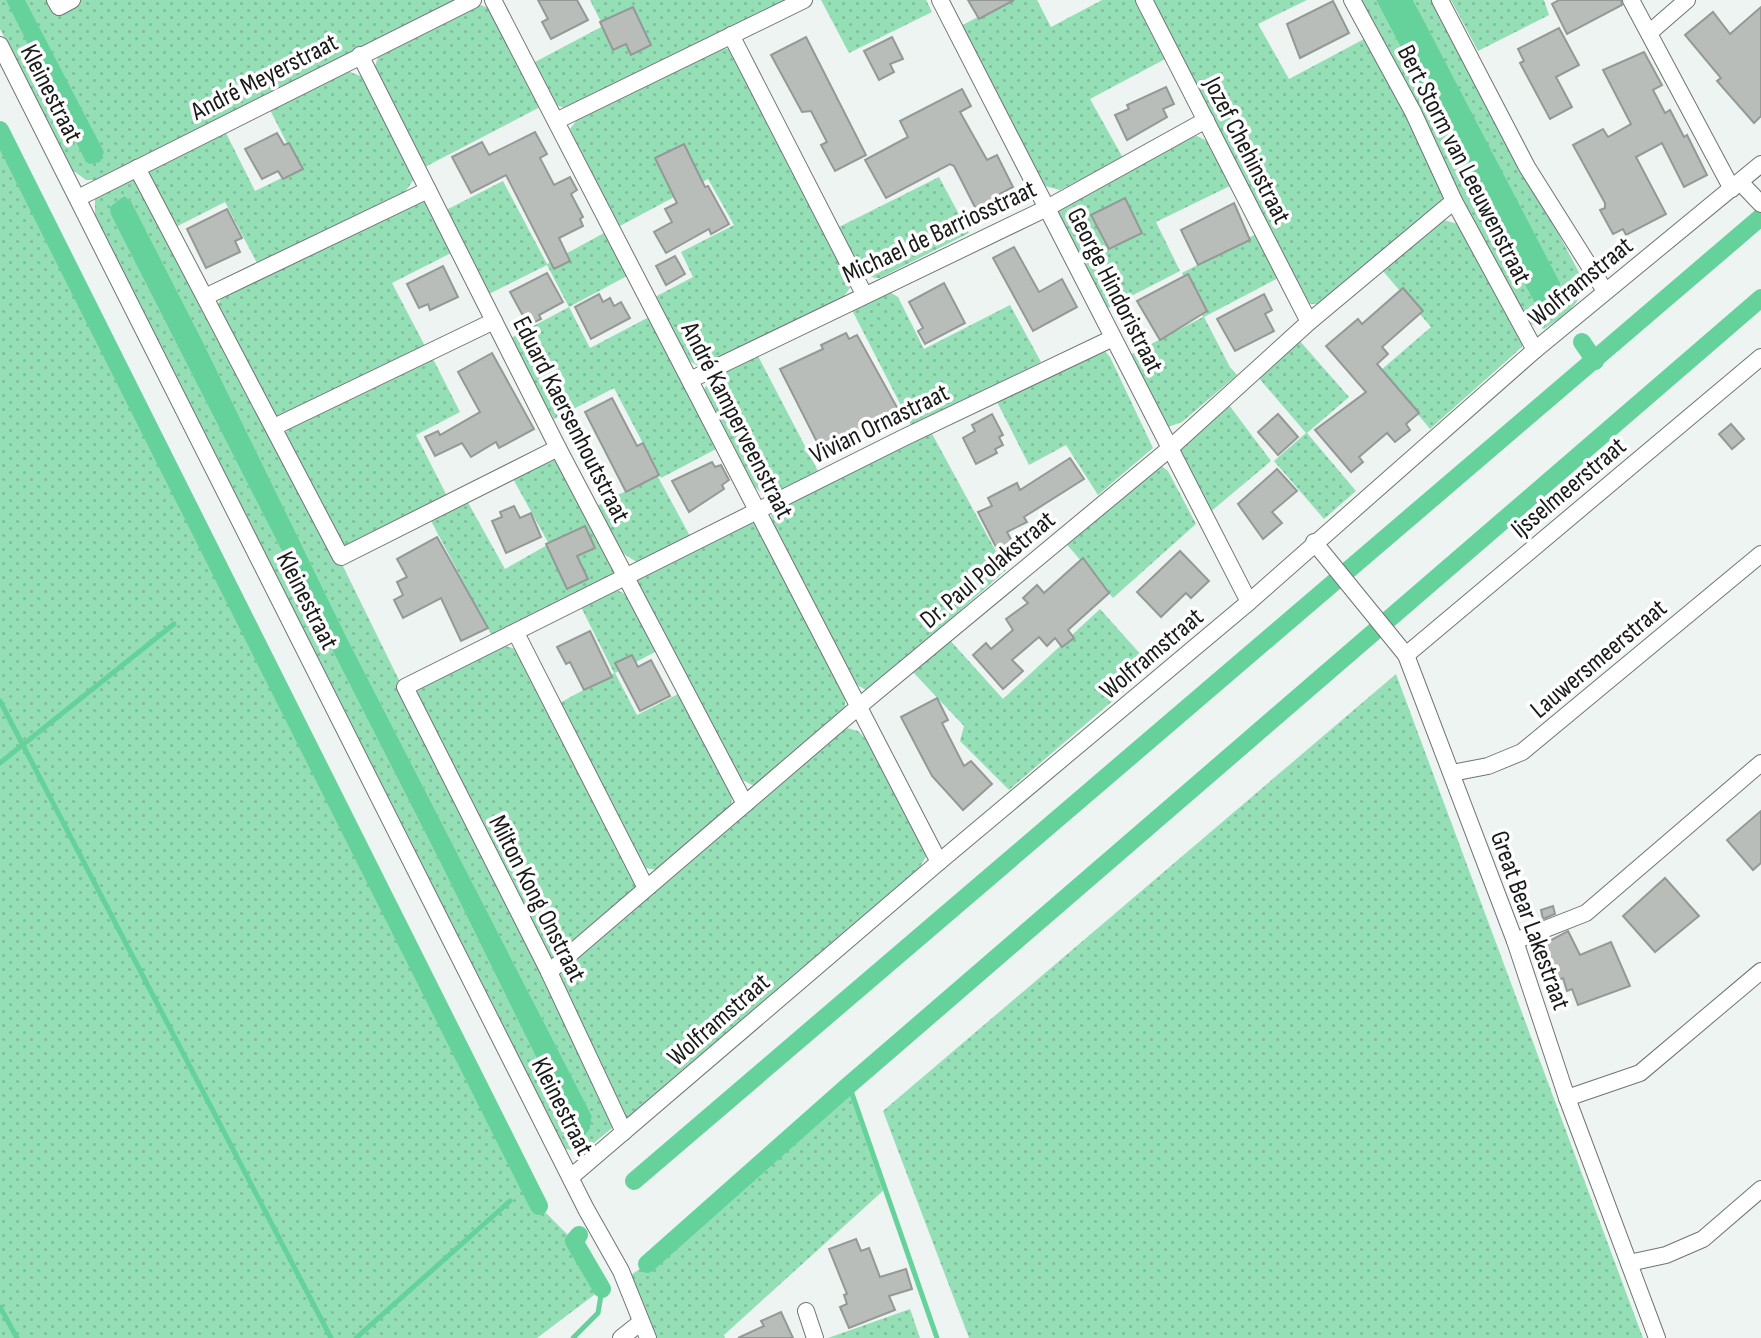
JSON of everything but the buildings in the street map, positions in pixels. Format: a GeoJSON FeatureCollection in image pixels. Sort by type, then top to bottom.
{"type":"FeatureCollection","features":[{"type":"Feature","properties":{"kind":"street","name":"André Meyerstraat"},"geometry":{"type":"LineString","coordinates":[[78,198],[473,0]]}},
{"type":"Feature","properties":{"kind":"street","name":"André Kamperveenstraat"},"geometry":{"type":"LineString","coordinates":[[493,0],[939,862]]}},
{"type":"Feature","properties":{"kind":"street"},"geometry":{"type":"LineString","coordinates":[[556,121],[804,0]]}},
{"type":"Feature","properties":{"kind":"street","name":"George Hindoristraat"},"geometry":{"type":"LineString","coordinates":[[940,0],[1168,450],[1249,602]]}},
{"type":"Feature","properties":{"kind":"street","name":"Jozef Chehinstraat"},"geometry":{"type":"LineString","coordinates":[[1144,0],[1309,322]]}},
{"type":"Feature","properties":{"kind":"street","name":"Bert Storm van Leeuwenstraat"},"geometry":{"type":"LineString","coordinates":[[1352,0],[1413,112],[1454,201],[1535,350]]}},
{"type":"Feature","properties":{"kind":"street"},"geometry":{"type":"LineString","coordinates":[[1440,0],[1527,167],[1605,292]]}},
{"type":"Feature","properties":{"kind":"street"},"geometry":{"type":"LineString","coordinates":[[1631,0],[1740,187],[1761,204]]}},
{"type":"Feature","properties":{"kind":"street"},"geometry":{"type":"LineString","coordinates":[[1649,33],[1687,0]]}},
{"type":"Feature","properties":{"kind":"street"},"geometry":{"type":"LineString","coordinates":[[731,35],[864,294]]}},
{"type":"Feature","properties":{"kind":"street","name":"Kleinestraat"},"geometry":{"type":"LineString","coordinates":[[0,45],[571,1177],[621,1271],[648,1338]]}},
{"type":"Feature","properties":{"kind":"street","name":"Eduard Kaersenhoutstraat"},"geometry":{"type":"LineString","coordinates":[[360,55],[558,448],[745,804]]}},
{"type":"Feature","properties":{"kind":"street","name":"Michael de Barriosstraat"},"geometry":{"type":"LineString","coordinates":[[690,380],[1047,208],[1206,120]]}},
{"type":"Feature","properties":{"kind":"street","name":"Wolframstraat"},"geometry":{"type":"LineString","coordinates":[[571,1177],[939,862],[1249,602],[1319,548],[1535,350],[1740,187],[1761,164]]}},
{"type":"Feature","properties":{"kind":"street"},"geometry":{"type":"LineString","coordinates":[[137,168],[341,557],[558,448]]}},
{"type":"Feature","properties":{"kind":"street"},"geometry":{"type":"LineString","coordinates":[[206,296],[429,190]]}},
{"type":"Feature","properties":{"kind":"street","name":"Dr. Paul Polakstraat"},"geometry":{"type":"LineString","coordinates":[[549,972],[857,708],[1168,450],[1309,322],[1454,201]]}},
{"type":"Feature","properties":{"kind":"street"},"geometry":{"type":"LineString","coordinates":[[274,427],[494,321]]}},
{"type":"Feature","properties":{"kind":"street","name":"Vivian Ornastraat"},"geometry":{"type":"LineString","coordinates":[[405,687],[758,510],[1113,338]]}},
{"type":"Feature","properties":{"kind":"street","name":"Ijsselmeerstraat"},"geometry":{"type":"LineString","coordinates":[[1406,655],[1761,357]]}},
{"type":"Feature","properties":{"kind":"street","name":"Great Bear Lakestraat"},"geometry":{"type":"LineString","coordinates":[[1319,548],[1406,655],[1515,941],[1567,1098],[1657,1338]]}},
{"type":"Feature","properties":{"kind":"street","name":"Lauwersmeerstraat"},"geometry":{"type":"LineString","coordinates":[[1452,773],[1488,766],[1522,752],[1761,554]]}},
{"type":"Feature","properties":{"kind":"street"},"geometry":{"type":"LineString","coordinates":[[516,633],[646,888]]}},
{"type":"Feature","properties":{"kind":"street","name":"Milton Kong Onstraat"},"geometry":{"type":"LineString","coordinates":[[405,687],[549,972],[624,1132]]}},
{"type":"Feature","properties":{"kind":"street"},"geometry":{"type":"LineString","coordinates":[[1515,941],[1586,913],[1761,763]]}},
{"type":"Feature","properties":{"kind":"street"},"geometry":{"type":"LineString","coordinates":[[1567,1098],[1640,1073],[1761,971]]}},
{"type":"Feature","properties":{"kind":"street"},"geometry":{"type":"LineString","coordinates":[[1629,1263],[1666,1255],[1703,1239],[1761,1189]]}},
{"type":"Feature","properties":{"kind":"street"},"geometry":{"type":"LineString","coordinates":[[806,1311],[815,1338]]}},
{"type":"Feature","properties":{"kind":"street"},"geometry":{"type":"LineString","coordinates":[[621,1338],[641,1322]]}},
{"type":"Feature","properties":{"kind":"shaded area"},"geometry":{"type":"Polygon","coordinates":[[[0,0],[52,0],[58,11],[81,0],[459,0],[95,180],[86,180],[71,169],[0,29],[0,0]]]}},
{"type":"Feature","properties":{"kind":"shaded area"},"geometry":{"type":"Polygon","coordinates":[[[6,0],[25,0],[104,152],[100,162],[86,162],[6,0]]]}},
{"type":"Feature","properties":{"kind":"shaded area"},"geometry":{"type":"Polygon","coordinates":[[[590,0],[787,0],[565,108],[556,105],[533,63],[603,26],[590,0]]]}},
{"type":"Feature","properties":{"kind":"shaded area"},"geometry":{"type":"Polygon","coordinates":[[[821,0],[926,0],[932,12],[849,53],[821,0]]]}},
{"type":"Feature","properties":{"kind":"shaded area"},"geometry":{"type":"Polygon","coordinates":[[[1010,0],[1037,0],[1051,27],[1102,0],[1136,0],[1167,58],[1090,99],[1123,158],[1060,190],[1041,185],[957,28],[1010,0]]]}},
{"type":"Feature","properties":{"kind":"shaded area"},"geometry":{"type":"Polygon","coordinates":[[[1149,0],[1307,0],[1258,24],[1289,79],[1364,39],[1424,144],[1444,202],[1322,304],[1305,304],[1149,0]]]}},
{"type":"Feature","properties":{"kind":"shaded area"},"geometry":{"type":"Polygon","coordinates":[[[1361,0],[1376,0],[1534,302],[1457,89],[1413,0],[1434,0],[1582,278],[1581,294],[1572,308],[1544,329],[1526,322],[1361,0]]]}},
{"type":"Feature","properties":{"kind":"shaded area"},"geometry":{"type":"Polygon","coordinates":[[[1376,0],[1413,0],[1560,283],[1559,294],[1546,304],[1534,302],[1376,0]]]}},
{"type":"Feature","properties":{"kind":"shaded area"},"geometry":{"type":"Polygon","coordinates":[[[1451,0],[1544,0],[1549,15],[1478,51],[1451,0]]]}},
{"type":"Feature","properties":{"kind":"shaded area"},"geometry":{"type":"Polygon","coordinates":[[[481,5],[488,8],[542,106],[423,168],[374,70],[379,53],[481,5]]]}},
{"type":"Feature","properties":{"kind":"shaded area"},"geometry":{"type":"Polygon","coordinates":[[[723,48],[730,49],[852,285],[842,299],[705,367],[687,359],[680,350],[653,298],[693,277],[681,252],[734,225],[708,179],[618,227],[570,129],[579,117],[723,48]]]}},
{"type":"Feature","properties":{"kind":"shaded area"},"geometry":{"type":"Polygon","coordinates":[[[345,70],[363,77],[414,179],[405,192],[258,265],[225,202],[164,233],[339,558],[617,1124],[583,1152],[566,1149],[559,1141],[95,216],[95,198],[100,193],[224,129],[255,191],[300,169],[269,108],[345,70]],[[123,196],[111,215],[441,864],[563,1112],[572,1137],[579,1141],[590,1129],[592,1116],[348,640],[131,201],[123,196]]]}},
{"type":"Feature","properties":{"kind":"shaded area"},"geometry":{"type":"Polygon","coordinates":[[[0,130],[539,1206],[574,1241],[602,1289],[537,1338],[0,1338],[0,130]]]}},
{"type":"Feature","properties":{"kind":"shaded area"},"geometry":{"type":"Polygon","coordinates":[[[1197,136],[1213,144],[1232,185],[1156,222],[1180,271],[1102,311],[1056,214],[1059,205],[1186,138],[1197,136]]]}},
{"type":"Feature","properties":{"kind":"shaded area"},"geometry":{"type":"Polygon","coordinates":[[[939,177],[969,233],[880,278],[871,277],[857,268],[837,228],[939,177]]]}},
{"type":"Feature","properties":{"kind":"shaded area"},"geometry":{"type":"Polygon","coordinates":[[[503,181],[547,264],[604,233],[627,276],[569,307],[547,265],[487,295],[444,211],[503,181]]]}},
{"type":"Feature","properties":{"kind":"shaded area"},"geometry":{"type":"Polygon","coordinates":[[[124,196],[131,201],[203,342],[348,640],[592,1116],[590,1129],[579,1142],[572,1137],[563,1112],[441,864],[111,215],[110,207],[124,196]]]}},
{"type":"Feature","properties":{"kind":"shaded area"},"geometry":{"type":"Polygon","coordinates":[[[425,200],[455,251],[392,283],[426,348],[280,417],[273,414],[219,316],[218,304],[223,295],[425,200]]]}},
{"type":"Feature","properties":{"kind":"shaded area"},"geometry":{"type":"Polygon","coordinates":[[[1444,220],[1458,224],[1522,340],[1522,347],[1430,429],[1381,370],[1431,327],[1382,270],[1444,220]]]}},
{"type":"Feature","properties":{"kind":"shaded area"},"geometry":{"type":"Polygon","coordinates":[[[1258,233],[1280,277],[1204,317],[1230,367],[1237,375],[1182,422],[1168,427],[1161,423],[1126,357],[1203,317],[1182,273],[1258,233]]]}},
{"type":"Feature","properties":{"kind":"shaded area"},"geometry":{"type":"Polygon","coordinates":[[[886,290],[898,297],[924,349],[1010,305],[1041,362],[912,427],[851,308],[886,290]]]}},
{"type":"Feature","properties":{"kind":"shaded area"},"geometry":{"type":"Polygon","coordinates":[[[569,307],[590,348],[649,317],[718,448],[661,478],[614,388],[554,419],[509,339],[569,307]]]}},
{"type":"Feature","properties":{"kind":"shaded area"},"geometry":{"type":"Polygon","coordinates":[[[1299,340],[1349,397],[1307,433],[1356,491],[1324,519],[1274,461],[1306,433],[1257,376],[1299,340]]]}},
{"type":"Feature","properties":{"kind":"shaded area"},"geometry":{"type":"Polygon","coordinates":[[[1103,349],[1110,357],[1153,448],[1098,495],[1066,445],[1029,465],[995,398],[1103,349]]]}},
{"type":"Feature","properties":{"kind":"shaded area"},"geometry":{"type":"Polygon","coordinates":[[[431,355],[460,412],[416,435],[448,498],[346,546],[336,538],[285,434],[291,425],[431,355]]]}},
{"type":"Feature","properties":{"kind":"shaded area"},"geometry":{"type":"Polygon","coordinates":[[[758,356],[819,473],[766,497],[754,486],[703,391],[720,374],[758,356]]]}},
{"type":"Feature","properties":{"kind":"shaded area"},"geometry":{"type":"Polygon","coordinates":[[[1226,401],[1271,461],[1208,514],[1176,442],[1226,401]]]}},
{"type":"Feature","properties":{"kind":"shaded area"},"geometry":{"type":"Polygon","coordinates":[[[930,430],[1006,570],[873,688],[866,690],[852,682],[773,525],[771,514],[776,507],[930,430]]]}},
{"type":"Feature","properties":{"kind":"shaded area"},"geometry":{"type":"Polygon","coordinates":[[[556,457],[616,567],[615,575],[493,638],[430,519],[466,499],[505,569],[549,544],[512,477],[556,457]]]}},
{"type":"Feature","properties":{"kind":"shaded area"},"geometry":{"type":"Polygon","coordinates":[[[1156,462],[1168,471],[1196,524],[1113,598],[1063,540],[1156,462]]]}},
{"type":"Feature","properties":{"kind":"shaded area"},"geometry":{"type":"Polygon","coordinates":[[[657,475],[691,538],[638,563],[621,552],[597,506],[657,475]]]}},
{"type":"Feature","properties":{"kind":"shaded area"},"geometry":{"type":"Polygon","coordinates":[[[753,517],[845,696],[845,708],[761,784],[752,785],[735,776],[637,582],[640,575],[753,517]]]}},
{"type":"Feature","properties":{"kind":"shaded area"},"geometry":{"type":"Polygon","coordinates":[[[615,589],[629,596],[657,651],[615,673],[637,715],[682,692],[732,793],[731,810],[658,870],[644,868],[558,704],[614,673],[581,607],[615,589]]]}},
{"type":"Feature","properties":{"kind":"shaded area"},"geometry":{"type":"Polygon","coordinates":[[[1100,609],[1152,667],[1009,790],[960,741],[964,726],[911,670],[948,638],[1003,699],[1100,609]]]}},
{"type":"Feature","properties":{"kind":"shaded area"},"geometry":{"type":"Polygon","coordinates":[[[502,645],[519,650],[638,880],[631,896],[558,959],[547,961],[416,696],[419,688],[502,645]]]}},
{"type":"Feature","properties":{"kind":"shaded area"},"geometry":{"type":"Polygon","coordinates":[[[1396,674],[1643,1338],[969,1338],[883,1111],[1396,674]]]}},
{"type":"Feature","properties":{"kind":"shaded area"},"geometry":{"type":"Polygon","coordinates":[[[847,728],[858,731],[866,739],[926,857],[919,868],[629,1118],[624,1119],[557,971],[836,733],[847,728]]]}},
{"type":"Feature","properties":{"kind":"shaded area"},"geometry":{"type":"Polygon","coordinates":[[[849,1085],[885,1189],[724,1335],[725,1338],[654,1338],[628,1277],[647,1264],[849,1085]]]}},
{"type":"Feature","properties":{"kind":"shaded area"},"geometry":{"type":"Polygon","coordinates":[[[910,1309],[920,1338],[828,1338],[910,1309]]]}},
{"type":"Feature","properties":{"kind":"waterway"},"geometry":{"type":"LineString","coordinates":[[0,130],[539,1206]]}},
{"type":"Feature","properties":{"kind":"waterway"},"geometry":{"type":"LineString","coordinates":[[634,1181],[1761,217]]}},
{"type":"Feature","properties":{"kind":"waterway"},"geometry":{"type":"LineString","coordinates":[[647,1264],[849,1085],[1761,298]]}},
{"type":"Feature","properties":{"kind":"waterway"},"geometry":{"type":"LineString","coordinates":[[1582,342],[1595,361]]}},
{"type":"Feature","properties":{"kind":"waterway"},"geometry":{"type":"LineString","coordinates":[[0,763],[174,624]]}},
{"type":"Feature","properties":{"kind":"waterway"},"geometry":{"type":"LineString","coordinates":[[0,701],[331,1338]]}},
{"type":"Feature","properties":{"kind":"waterway"},"geometry":{"type":"LineString","coordinates":[[849,1085],[937,1338]]}},
{"type":"Feature","properties":{"kind":"waterway"},"geometry":{"type":"LineString","coordinates":[[356,1338],[510,1201]]}},
{"type":"Feature","properties":{"kind":"waterway"},"geometry":{"type":"LineString","coordinates":[[579,1235],[574,1241],[602,1289]]}},
{"type":"Feature","properties":{"kind":"waterway"},"geometry":{"type":"LineString","coordinates":[[573,1338],[598,1313],[602,1289]]}},
{"type":"Feature","properties":{"kind":"waterway"},"geometry":{"type":"LineString","coordinates":[[0,1307],[17,1338]]}}]}
